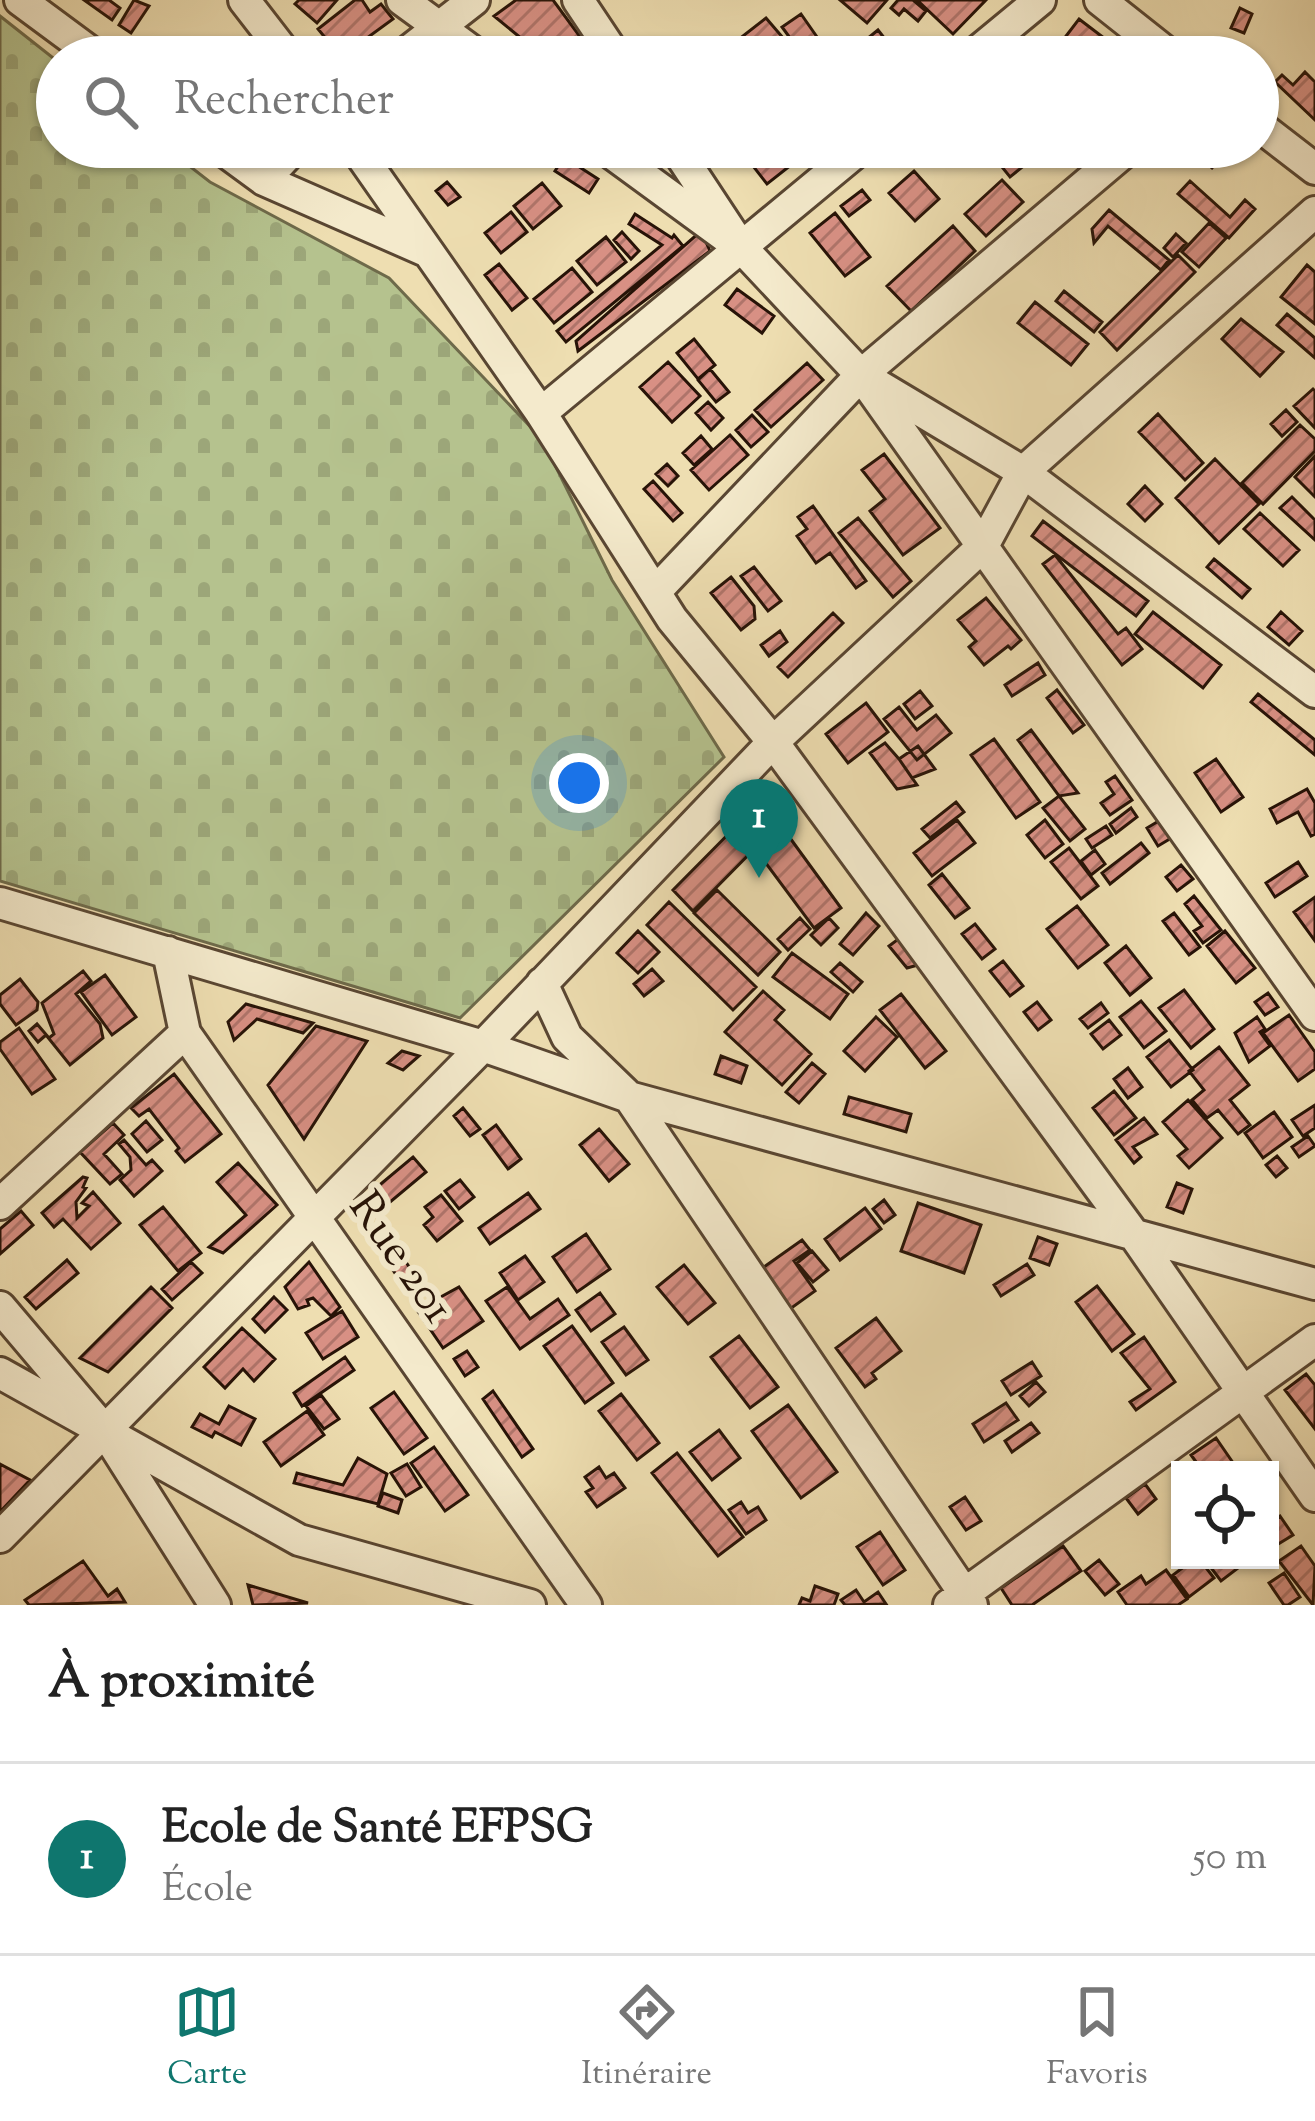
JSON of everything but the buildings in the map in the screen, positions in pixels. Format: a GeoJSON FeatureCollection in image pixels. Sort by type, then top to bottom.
{"type":"FeatureCollection","features":[{"type":"Feature","properties":{"kind":"street"},"geometry":{"type":"LineString","coordinates":[[20,0],[69,36]]}},
{"type":"Feature","properties":{"kind":"street"},"geometry":{"type":"LineString","coordinates":[[244,0],[272,36]]}},
{"type":"Feature","properties":{"kind":"street"},"geometry":{"type":"LineString","coordinates":[[402,0],[451,36]]}},
{"type":"Feature","properties":{"kind":"street"},"geometry":{"type":"LineString","coordinates":[[429,36],[474,0]]}},
{"type":"Feature","properties":{"kind":"street"},"geometry":{"type":"LineString","coordinates":[[578,0],[602,36]]}},
{"type":"Feature","properties":{"kind":"street"},"geometry":{"type":"LineString","coordinates":[[996,36],[1040,0]]}},
{"type":"Feature","properties":{"kind":"street"},"geometry":{"type":"LineString","coordinates":[[1100,0],[1145,36]]}},
{"type":"Feature","properties":{"kind":"street"},"geometry":{"type":"LineString","coordinates":[[1279,142],[1315,170]]}},
{"type":"Feature","properties":{"kind":"street"},"geometry":{"type":"LineString","coordinates":[[248,168],[264,180],[426,251]]}},
{"type":"Feature","properties":{"kind":"street"},"geometry":{"type":"LineString","coordinates":[[264,180],[275,168]]}},
{"type":"Feature","properties":{"kind":"street"},"geometry":{"type":"LineString","coordinates":[[369,168],[541,413],[672,619],[773,742],[1132,1232],[1315,1496]]}},
{"type":"Feature","properties":{"kind":"street"},"geometry":{"type":"LineString","coordinates":[[632,168],[741,247]]}},
{"type":"Feature","properties":{"kind":"street"},"geometry":{"type":"LineString","coordinates":[[689,168],[741,247],[861,375],[1315,1015]]}},
{"type":"Feature","properties":{"kind":"street"},"geometry":{"type":"LineString","coordinates":[[541,413],[837,168]]}},
{"type":"Feature","properties":{"kind":"street"},"geometry":{"type":"LineString","coordinates":[[655,592],[861,375],[1105,168]]}},
{"type":"Feature","properties":{"kind":"street"},"geometry":{"type":"LineString","coordinates":[[0,1537],[484,1046],[773,742],[983,546],[1023,472],[1315,212]]}},
{"type":"Feature","properties":{"kind":"street"},"geometry":{"type":"LineString","coordinates":[[861,375],[1023,472],[1315,692]]}},
{"type":"Feature","properties":{"kind":"street"},"geometry":{"type":"LineString","coordinates":[[0,903],[484,1046],[628,1097],[1315,1284]]}},
{"type":"Feature","properties":{"kind":"street","name":"Rue 201"},"geometry":{"type":"LineString","coordinates":[[168,952],[185,1033],[586,1605]]}},
{"type":"Feature","properties":{"kind":"street"},"geometry":{"type":"LineString","coordinates":[[542,982],[567,1037],[628,1097],[962,1602],[1315,1340]]}},
{"type":"Feature","properties":{"kind":"street"},"geometry":{"type":"LineString","coordinates":[[0,1204],[185,1033]]}},
{"type":"Feature","properties":{"kind":"street"},"geometry":{"type":"LineString","coordinates":[[0,1307],[105,1431],[215,1605]]}},
{"type":"Feature","properties":{"kind":"street"},"geometry":{"type":"LineString","coordinates":[[0,1372],[298,1540],[530,1605]]}},
{"type":"Feature","properties":{"kind":"green space"},"geometry":{"type":"Polygon","coordinates":[[[0,16],[36,44],[36,168],[192,168],[389,278],[542,439],[612,580],[724,757],[460,1018],[0,881],[0,16]]]}},
{"type":"Feature","properties":{"kind":"place","name":"Ecole de Santé EFPSG"},"geometry":{"type":"Point","coordinates":[759,878]}}]}
